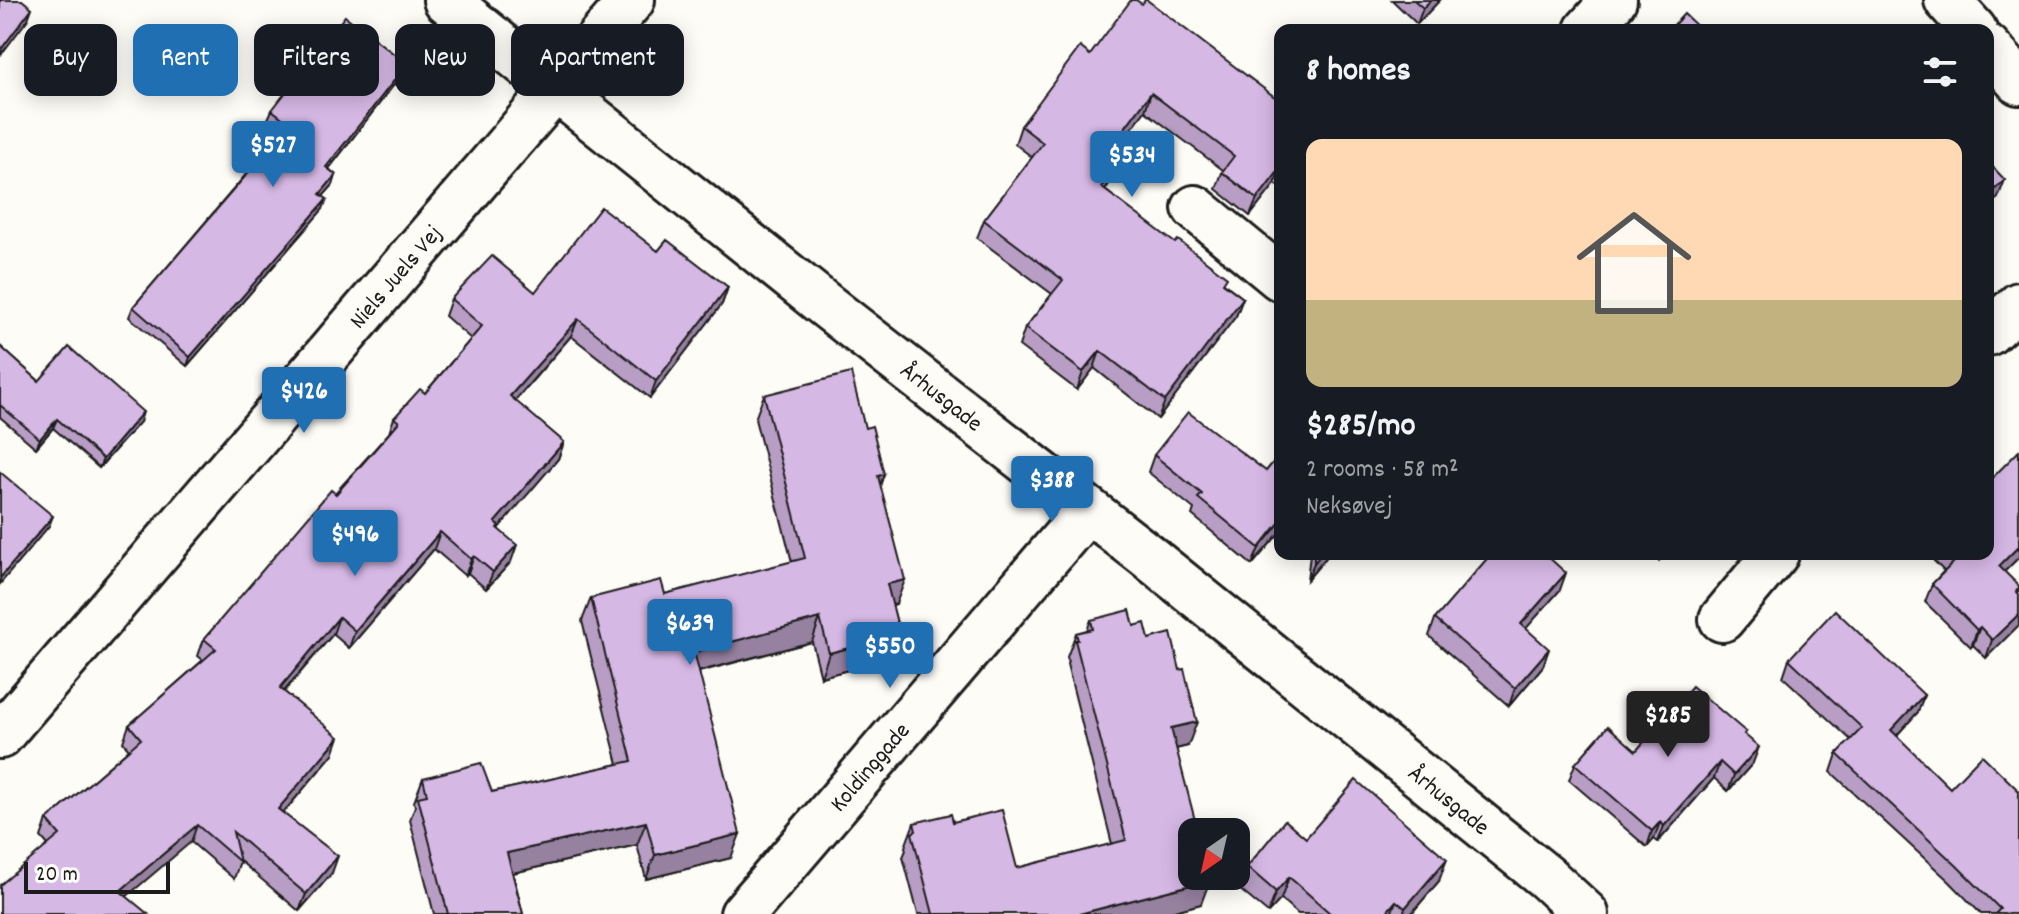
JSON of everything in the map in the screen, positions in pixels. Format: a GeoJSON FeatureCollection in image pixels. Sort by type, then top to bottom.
{"type":"FeatureCollection","features":[{"type":"Feature","properties":{"kind":"street","name":"Århusgade"},"geometry":{"type":"LineString","coordinates":[[446,0],[511,53]]}},
{"type":"Feature","properties":{"kind":"street","name":"Niels Juels Vej"},"geometry":{"type":"LineString","coordinates":[[612,24],[632,0]]}},
{"type":"Feature","properties":{"kind":"street"},"geometry":{"type":"LineString","coordinates":[[1592,24],[1614,0]]}},
{"type":"Feature","properties":{"kind":"street"},"geometry":{"type":"LineString","coordinates":[[1947,0],[1969,24]]}},
{"type":"Feature","properties":{"kind":"street"},"geometry":{"type":"LineString","coordinates":[[1994,54],[2019,82]]}},
{"type":"Feature","properties":{"kind":"street","name":"Niels Juels Vej"},"geometry":{"type":"LineString","coordinates":[[0,736],[552,96]]}},
{"type":"Feature","properties":{"kind":"street","name":"Århusgade"},"geometry":{"type":"LineString","coordinates":[[564,96],[1088,510],[1546,877],[1586,914]]}},
{"type":"Feature","properties":{"kind":"street"},"geometry":{"type":"LineString","coordinates":[[1195,208],[1274,273]]}},
{"type":"Feature","properties":{"kind":"street"},"geometry":{"type":"LineString","coordinates":[[1994,328],[2019,305]]}},
{"type":"Feature","properties":{"kind":"street","name":"Koldinggade"},"geometry":{"type":"LineString","coordinates":[[743,914],[1088,510]]}},
{"type":"Feature","properties":{"kind":"street"},"geometry":{"type":"LineString","coordinates":[[1722,619],[1771,560]]}},
{"type":"Feature","properties":{"kind":"building"},"geometry":{"type":"Polygon","coordinates":[[[0,0],[22,0],[32,8],[2,48],[0,47],[0,0]]]}},
{"type":"Feature","properties":{"kind":"building"},"geometry":{"type":"Polygon","coordinates":[[[1131,0],[1142,4],[1147,0],[1274,96],[1274,177],[1257,199],[1222,172],[1234,156],[1151,93],[1103,157],[1116,167],[1101,187],[1175,243],[1178,240],[1227,277],[1223,283],[1243,298],[1165,401],[1100,351],[1083,372],[1025,328],[1063,280],[984,220],[1043,143],[1021,126],[1080,47],[1090,55],[1131,0]]]}},
{"type":"Feature","properties":{"kind":"building"},"geometry":{"type":"Polygon","coordinates":[[[1414,0],[1431,0],[1423,8],[1414,0]]]}},
{"type":"Feature","properties":{"kind":"building"},"geometry":{"type":"Polygon","coordinates":[[[1684,14],[1695,24],[1675,24],[1684,14]]]}},
{"type":"Feature","properties":{"kind":"building"},"geometry":{"type":"Polygon","coordinates":[[[345,16],[355,24],[339,24],[345,16]]]}},
{"type":"Feature","properties":{"kind":"building"},"geometry":{"type":"Polygon","coordinates":[[[379,42],[395,55],[395,79],[326,167],[336,175],[320,194],[327,199],[190,357],[133,307],[290,124],[272,110],[283,96],[379,96],[379,42]]]}},
{"type":"Feature","properties":{"kind":"building"},"geometry":{"type":"Polygon","coordinates":[[[1994,168],[2005,180],[1994,190],[1994,168]]]}},
{"type":"Feature","properties":{"kind":"building"},"geometry":{"type":"Polygon","coordinates":[[[601,207],[658,251],[667,240],[728,287],[656,381],[578,319],[510,396],[564,442],[495,522],[499,526],[497,528],[517,545],[493,572],[474,556],[471,559],[440,532],[355,631],[339,617],[280,688],[339,737],[278,809],[338,856],[306,894],[233,832],[240,862],[197,825],[120,891],[148,914],[0,914],[0,885],[60,835],[47,820],[141,739],[129,725],[216,649],[204,639],[331,490],[336,494],[399,422],[394,418],[420,389],[425,393],[482,326],[451,299],[492,256],[535,292],[601,207]]]}},
{"type":"Feature","properties":{"kind":"building"},"geometry":{"type":"Polygon","coordinates":[[[0,346],[39,381],[69,347],[143,412],[103,459],[57,419],[40,439],[0,405],[0,346]]]}},
{"type":"Feature","properties":{"kind":"building"},"geometry":{"type":"Polygon","coordinates":[[[851,373],[865,428],[872,426],[884,474],[878,476],[905,580],[887,584],[900,635],[829,653],[820,618],[694,652],[740,834],[655,855],[646,822],[507,853],[523,914],[448,914],[418,797],[427,795],[423,778],[481,763],[492,792],[632,761],[591,598],[661,580],[665,594],[805,558],[764,395],[851,373]]]}},
{"type":"Feature","properties":{"kind":"building"},"geometry":{"type":"Polygon","coordinates":[[[1188,412],[1266,471],[1274,461],[1274,529],[1259,548],[1198,498],[1202,494],[1154,455],[1188,412]]]}},
{"type":"Feature","properties":{"kind":"building"},"geometry":{"type":"Polygon","coordinates":[[[2019,451],[2019,546],[1999,566],[2019,586],[2016,591],[2019,594],[2019,614],[1992,640],[1980,627],[1977,630],[1932,584],[1956,560],[1994,560],[1994,476],[2019,451]]]}},
{"type":"Feature","properties":{"kind":"building"},"geometry":{"type":"Polygon","coordinates":[[[0,472],[53,516],[0,578],[0,472]]]}},
{"type":"Feature","properties":{"kind":"building"},"geometry":{"type":"Polygon","coordinates":[[[1486,560],[1552,560],[1566,573],[1521,624],[1549,649],[1515,688],[1435,619],[1486,560]]]}},
{"type":"Feature","properties":{"kind":"building"},"geometry":{"type":"Polygon","coordinates":[[[1130,610],[1134,626],[1145,623],[1149,639],[1171,633],[1180,670],[1184,669],[1197,722],[1171,728],[1194,818],[1178,818],[1178,888],[1079,914],[933,914],[912,833],[916,831],[914,823],[951,814],[953,822],[1002,810],[1017,868],[1126,840],[1075,640],[1078,640],[1076,633],[1093,629],[1091,620],[1130,610]]]}},
{"type":"Feature","properties":{"kind":"building"},"geometry":{"type":"Polygon","coordinates":[[[1835,610],[1924,695],[1891,730],[1950,788],[1982,755],[2019,791],[2019,914],[1995,914],[2000,909],[1837,754],[1862,728],[1789,659],[1835,610]]]}},
{"type":"Feature","properties":{"kind":"building"},"geometry":{"type":"Polygon","coordinates":[[[1692,686],[1759,747],[1734,775],[1720,762],[1664,826],[1660,822],[1652,831],[1575,764],[1608,726],[1636,751],[1692,686]]]}},
{"type":"Feature","properties":{"kind":"building"},"geometry":{"type":"Polygon","coordinates":[[[1356,780],[1447,859],[1405,908],[1396,901],[1385,914],[1331,914],[1289,877],[1276,892],[1250,870],[1250,863],[1285,820],[1306,838],[1356,780]]]}}]}
